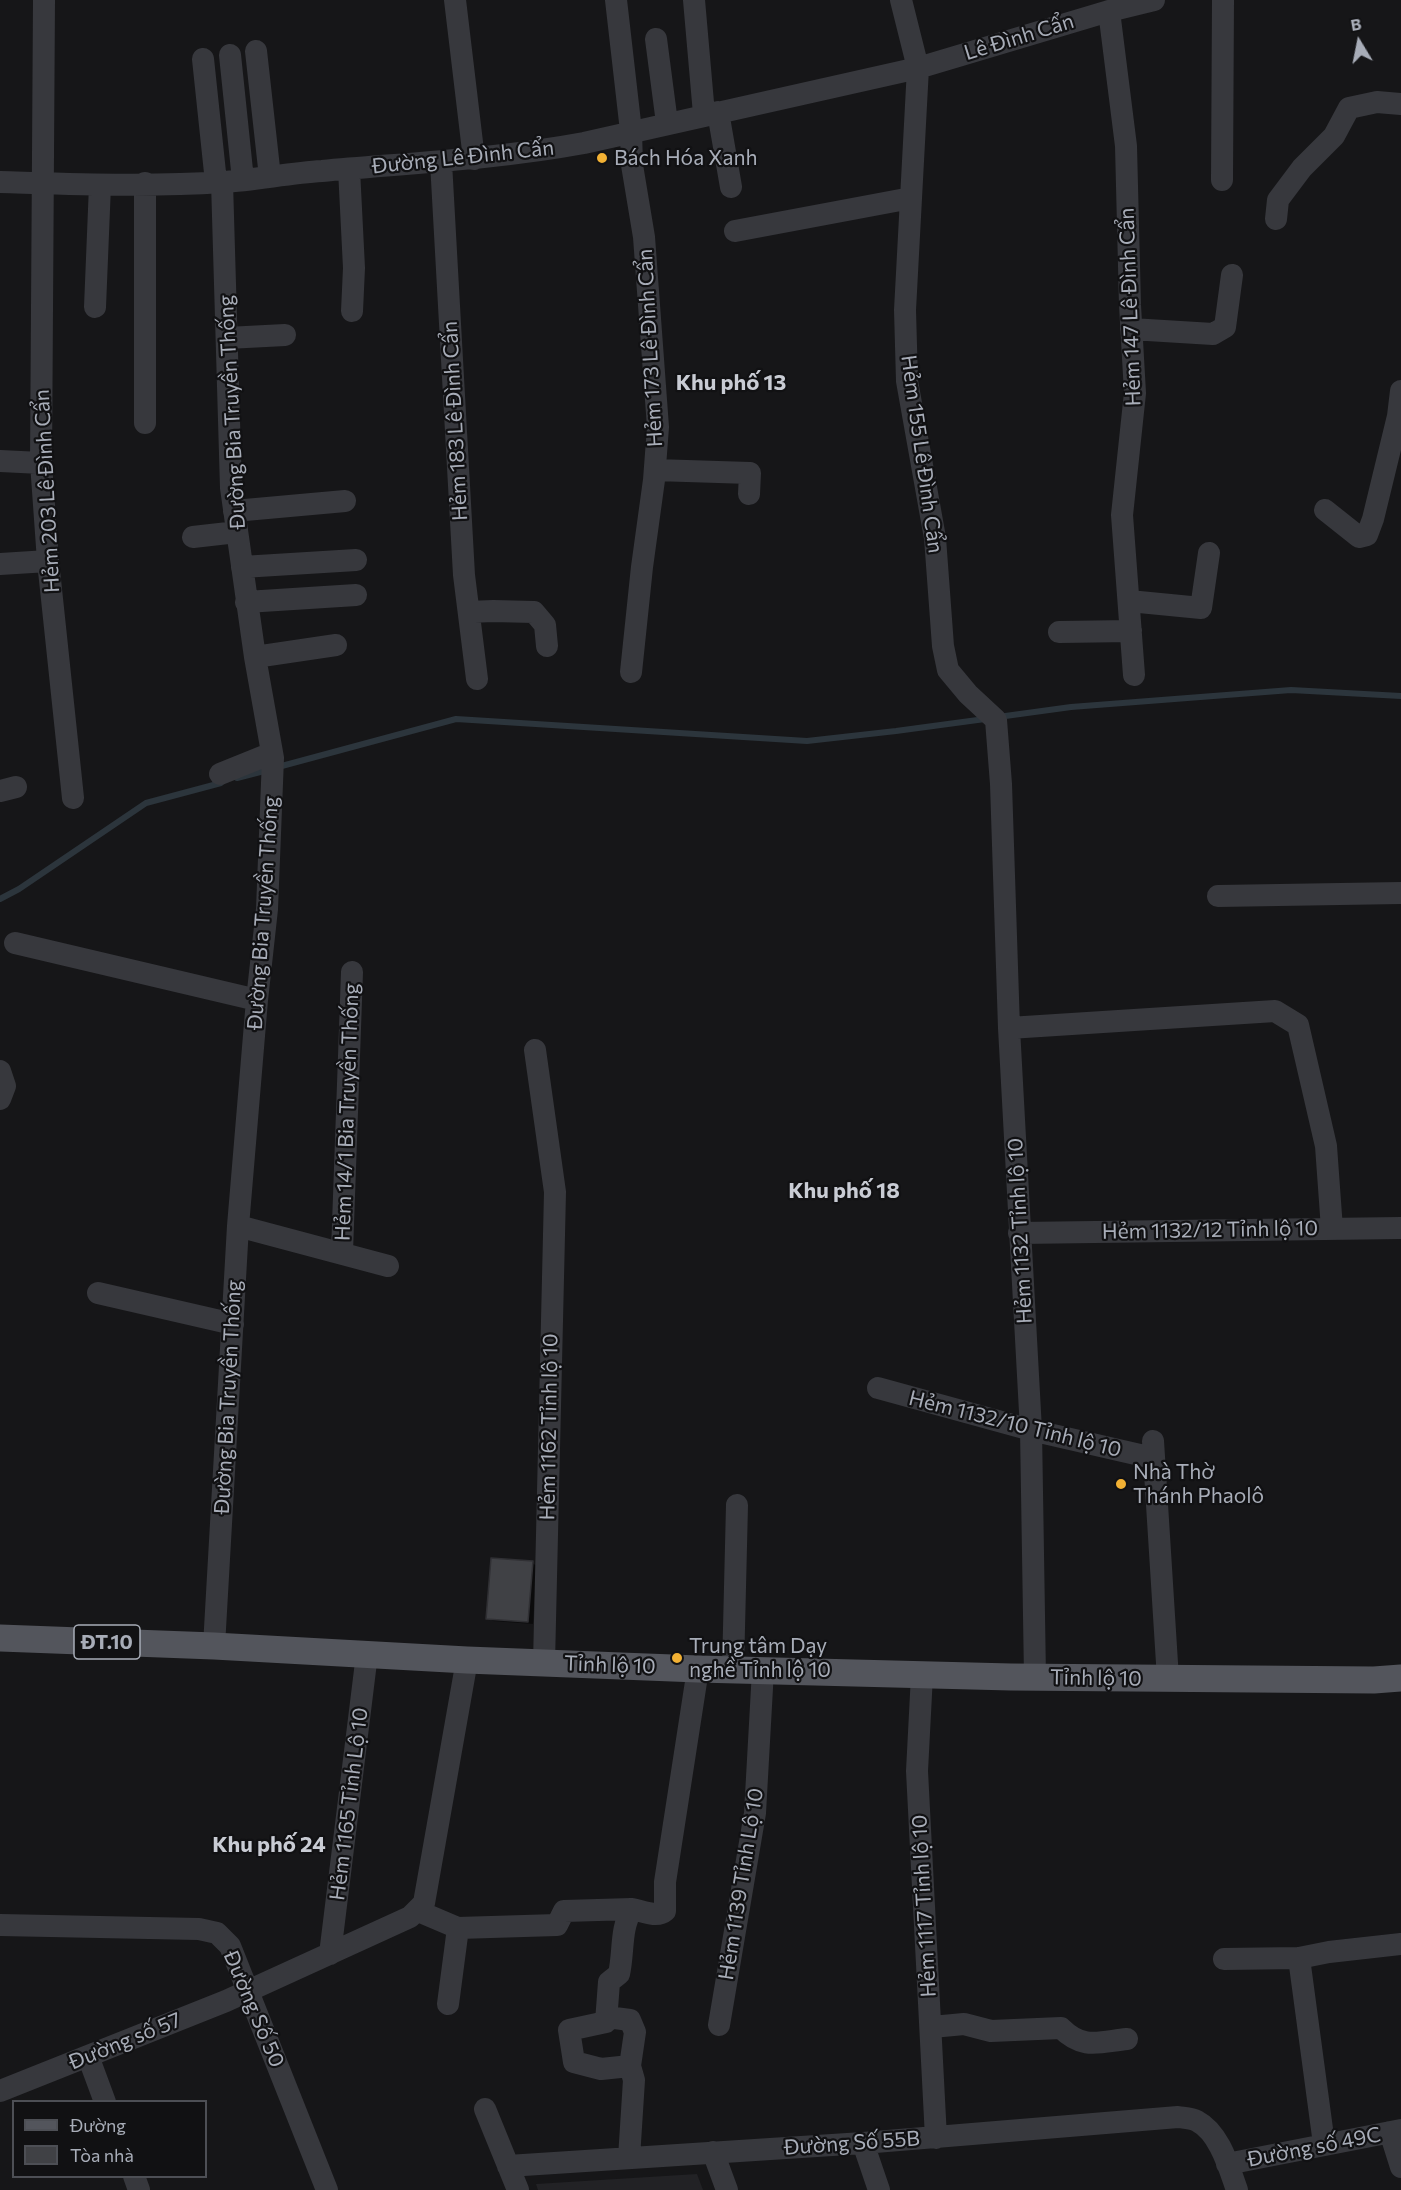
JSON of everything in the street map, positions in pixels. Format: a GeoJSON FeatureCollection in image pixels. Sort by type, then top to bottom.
{"type":"FeatureCollection","features":[{"type":"Feature","properties":{"kind":"main road","name":"Tỉnh lộ 10"},"geometry":{"type":"LineString","coordinates":[[0,1638],[698,1669],[1168,1679],[1374,1680],[1401,1678]]}},
{"type":"Feature","properties":{"kind":"street","name":"Hẻm 203 Lê Đình Cẩn"},"geometry":{"type":"LineString","coordinates":[[44,0],[41,463],[48,561],[73,798]]}},
{"type":"Feature","properties":{"kind":"street"},"geometry":{"type":"LineString","coordinates":[[455,0],[474,159]]}},
{"type":"Feature","properties":{"kind":"street","name":"Hẻm 173 Lê Đình Cẩn"},"geometry":{"type":"LineString","coordinates":[[616,0],[631,131],[632,165],[644,237],[657,416],[655,470],[631,672]]}},
{"type":"Feature","properties":{"kind":"street"},"geometry":{"type":"LineString","coordinates":[[694,0],[711,113],[732,187]]}},
{"type":"Feature","properties":{"kind":"street","name":"Hẻm 155 Lê Đình Cẩn"},"geometry":{"type":"LineString","coordinates":[[900,0],[918,68],[905,310],[907,381],[935,538],[943,646],[948,670],[968,694],[996,720],[1001,784]]}},
{"type":"Feature","properties":{"kind":"street","name":"Lê Đình Cẩn"},"geometry":{"type":"LineString","coordinates":[[918,68],[1109,10],[1154,0]]}},
{"type":"Feature","properties":{"kind":"street"},"geometry":{"type":"LineString","coordinates":[[1222,180],[1223,0]]}},
{"type":"Feature","properties":{"kind":"street","name":"Hẻm 147 Lê Đình Cẩn"},"geometry":{"type":"LineString","coordinates":[[1109,10],[1126,146],[1135,393],[1122,515],[1134,675]]}},
{"type":"Feature","properties":{"kind":"street"},"geometry":{"type":"LineString","coordinates":[[656,39],[667,123]]}},
{"type":"Feature","properties":{"kind":"street"},"geometry":{"type":"LineString","coordinates":[[256,51],[270,177]]}},
{"type":"Feature","properties":{"kind":"street"},"geometry":{"type":"LineString","coordinates":[[227,181],[230,55]]}},
{"type":"Feature","properties":{"kind":"street"},"geometry":{"type":"LineString","coordinates":[[203,59],[227,181]]}},
{"type":"Feature","properties":{"kind":"street","name":"Đường Lê Đình Cẩn"},"geometry":{"type":"LineString","coordinates":[[0,183],[100,185],[227,181],[474,159],[554,148],[918,68]]}},
{"type":"Feature","properties":{"kind":"street"},"geometry":{"type":"LineString","coordinates":[[1276,219],[1278,200],[1302,168],[1334,136],[1349,108],[1377,102],[1401,104]]}},
{"type":"Feature","properties":{"kind":"street","name":"Hẻm 183 Lê Đình Cẩn"},"geometry":{"type":"LineString","coordinates":[[441,162],[464,575],[477,679]]}},
{"type":"Feature","properties":{"kind":"street"},"geometry":{"type":"LineString","coordinates":[[349,169],[354,268],[352,311]]}},
{"type":"Feature","properties":{"kind":"street","name":"Đường Bia Truyền Thống"},"geometry":{"type":"LineString","coordinates":[[214,1646],[238,1226],[267,909],[273,756],[246,602],[231,488],[227,338],[227,181]]}},
{"type":"Feature","properties":{"kind":"street"},"geometry":{"type":"LineString","coordinates":[[145,183],[145,423]]}},
{"type":"Feature","properties":{"kind":"street"},"geometry":{"type":"LineString","coordinates":[[95,308],[100,185]]}},
{"type":"Feature","properties":{"kind":"street"},"geometry":{"type":"LineString","coordinates":[[735,231],[911,198]]}},
{"type":"Feature","properties":{"kind":"street"},"geometry":{"type":"LineString","coordinates":[[1131,329],[1213,334],[1225,327],[1232,275]]}},
{"type":"Feature","properties":{"kind":"street"},"geometry":{"type":"LineString","coordinates":[[227,338],[285,335]]}},
{"type":"Feature","properties":{"kind":"street"},"geometry":{"type":"LineString","coordinates":[[1325,510],[1359,537],[1367,535],[1393,463],[1401,392]]}},
{"type":"Feature","properties":{"kind":"street"},"geometry":{"type":"LineString","coordinates":[[0,461],[41,463]]}},
{"type":"Feature","properties":{"kind":"street"},"geometry":{"type":"LineString","coordinates":[[655,470],[750,473],[750,494]]}},
{"type":"Feature","properties":{"kind":"street"},"geometry":{"type":"LineString","coordinates":[[193,537],[236,521],[345,501]]}},
{"type":"Feature","properties":{"kind":"street"},"geometry":{"type":"LineString","coordinates":[[1129,601],[1201,608],[1209,553]]}},
{"type":"Feature","properties":{"kind":"street"},"geometry":{"type":"LineString","coordinates":[[242,567],[356,560]]}},
{"type":"Feature","properties":{"kind":"street"},"geometry":{"type":"LineString","coordinates":[[0,564],[48,561]]}},
{"type":"Feature","properties":{"kind":"street"},"geometry":{"type":"LineString","coordinates":[[246,602],[356,595]]}},
{"type":"Feature","properties":{"kind":"street"},"geometry":{"type":"LineString","coordinates":[[469,612],[534,612],[545,625],[547,646]]}},
{"type":"Feature","properties":{"kind":"street"},"geometry":{"type":"LineString","coordinates":[[1059,632],[1131,631]]}},
{"type":"Feature","properties":{"kind":"street"},"geometry":{"type":"LineString","coordinates":[[255,657],[336,645]]}},
{"type":"Feature","properties":{"kind":"street"},"geometry":{"type":"LineString","coordinates":[[220,774],[273,756]]}},
{"type":"Feature","properties":{"kind":"street","name":"Hẻm 1132 Tỉnh lộ 10"},"geometry":{"type":"LineString","coordinates":[[1001,784],[1009,1028],[1031,1430],[1035,1677]]}},
{"type":"Feature","properties":{"kind":"street"},"geometry":{"type":"LineString","coordinates":[[1218,896],[1401,893]]}},
{"type":"Feature","properties":{"kind":"street"},"geometry":{"type":"LineString","coordinates":[[15,943],[257,1000]]}},
{"type":"Feature","properties":{"kind":"street","name":"Hẻm 14/1 Bia Truyền Thống"},"geometry":{"type":"LineString","coordinates":[[342,1252],[352,972]]}},
{"type":"Feature","properties":{"kind":"street"},"geometry":{"type":"LineString","coordinates":[[1009,1028],[1275,1011],[1298,1025],[1326,1146],[1332,1229]]}},
{"type":"Feature","properties":{"kind":"street","name":"Hẻm 1162 Tỉnh lộ 10"},"geometry":{"type":"LineString","coordinates":[[535,1050],[555,1192],[544,1663]]}},
{"type":"Feature","properties":{"kind":"street"},"geometry":{"type":"LineString","coordinates":[[0,1071],[5,1086],[0,1099]]}},
{"type":"Feature","properties":{"kind":"street"},"geometry":{"type":"LineString","coordinates":[[238,1226],[388,1266]]}},
{"type":"Feature","properties":{"kind":"street","name":"Hẻm 1132/12 Tỉnh lộ 10"},"geometry":{"type":"LineString","coordinates":[[1019,1233],[1401,1228]]}},
{"type":"Feature","properties":{"kind":"street"},"geometry":{"type":"LineString","coordinates":[[98,1293],[233,1324]]}},
{"type":"Feature","properties":{"kind":"street","name":"Hẻm 1132/10 Tỉnh lộ 10"},"geometry":{"type":"LineString","coordinates":[[878,1388],[1031,1430],[1153,1449],[1168,1679]]}},
{"type":"Feature","properties":{"kind":"street"},"geometry":{"type":"LineString","coordinates":[[733,1669],[737,1505]]}},
{"type":"Feature","properties":{"kind":"street","name":"Hẻm 1165 Tỉnh Lộ 10"},"geometry":{"type":"LineString","coordinates":[[330,1954],[367,1654]]}},
{"type":"Feature","properties":{"kind":"street"},"geometry":{"type":"LineString","coordinates":[[467,1660],[424,1903],[418,1911],[458,1928],[557,1925],[564,1911],[632,1909],[657,1914],[665,1911],[664,1882],[698,1669]]}},
{"type":"Feature","properties":{"kind":"street","name":"Hẻm 1139 Tỉnh Lộ 10"},"geometry":{"type":"LineString","coordinates":[[719,2025],[755,1813],[763,1670]]}},
{"type":"Feature","properties":{"kind":"street","name":"Hẻm 1117 Tỉnh lộ 10"},"geometry":{"type":"LineString","coordinates":[[922,1675],[917,1771],[936,2138]]}},
{"type":"Feature","properties":{"kind":"street"},"geometry":{"type":"LineString","coordinates":[[630,2066],[601,2069],[574,2062],[569,2030],[606,2022],[609,1982],[619,1974],[623,1930],[632,1909]]}},
{"type":"Feature","properties":{"kind":"street","name":"Đường số 57"},"geometry":{"type":"LineString","coordinates":[[1,2086],[88,2056],[249,1991],[410,1917],[418,1911]]}},
{"type":"Feature","properties":{"kind":"street","name":"Đường Số 50"},"geometry":{"type":"LineString","coordinates":[[0,1925],[209,1930],[224,1938],[249,1991],[327,2190]]}},
{"type":"Feature","properties":{"kind":"street"},"geometry":{"type":"LineString","coordinates":[[448,2004],[458,1928]]}},
{"type":"Feature","properties":{"kind":"street"},"geometry":{"type":"LineString","coordinates":[[1224,1959],[1299,1958],[1329,1952],[1401,1944]]}},
{"type":"Feature","properties":{"kind":"street"},"geometry":{"type":"LineString","coordinates":[[1299,1958],[1324,2144]]}},
{"type":"Feature","properties":{"kind":"street"},"geometry":{"type":"LineString","coordinates":[[607,2017],[630,2020],[635,2032],[630,2066],[634,2080],[629,2158]]}},
{"type":"Feature","properties":{"kind":"street"},"geometry":{"type":"LineString","coordinates":[[932,2027],[964,2024],[991,2031],[1061,2028],[1083,2044],[1127,2039]]}},
{"type":"Feature","properties":{"kind":"street"},"geometry":{"type":"LineString","coordinates":[[88,2056],[104,2100]]}},
{"type":"Feature","properties":{"kind":"street"},"geometry":{"type":"LineString","coordinates":[[485,2109],[518,2190]]}},
{"type":"Feature","properties":{"kind":"street","name":"Đường Số 55B"},"geometry":{"type":"LineString","coordinates":[[508,2166],[936,2138],[1157,2117],[1195,2120],[1206,2127],[1227,2164]]}},
{"type":"Feature","properties":{"kind":"street"},"geometry":{"type":"LineString","coordinates":[[1396,2131],[1401,2167]]}},
{"type":"Feature","properties":{"kind":"street","name":"Đường số 49C"},"geometry":{"type":"LineString","coordinates":[[1227,2164],[1396,2131]]}},
{"type":"Feature","properties":{"kind":"street"},"geometry":{"type":"LineString","coordinates":[[863,2143],[879,2190]]}},
{"type":"Feature","properties":{"kind":"street"},"geometry":{"type":"LineString","coordinates":[[713,2152],[727,2190]]}},
{"type":"Feature","properties":{"kind":"street"},"geometry":{"type":"LineString","coordinates":[[1227,2164],[1237,2190]]}},
{"type":"Feature","properties":{"kind":"shaded area"},"geometry":{"type":"Polygon","coordinates":[[[697,2174],[703,2190],[538,2190],[536,2184],[697,2174]]]}},
{"type":"Feature","properties":{"kind":"building"},"geometry":{"type":"Polygon","coordinates":[[[491,1558],[533,1561],[528,1622],[486,1619],[491,1558]]]}},
{"type":"Feature","properties":{"kind":"waterway"},"geometry":{"type":"LineString","coordinates":[[998,717],[1071,707],[1291,690],[1401,696]]}},
{"type":"Feature","properties":{"kind":"waterway"},"geometry":{"type":"LineString","coordinates":[[278,767],[456,719],[807,741],[985,719]]}},
{"type":"Feature","properties":{"kind":"waterway"},"geometry":{"type":"LineString","coordinates":[[237,778],[268,770]]}},
{"type":"Feature","properties":{"kind":"waterway"},"geometry":{"type":"LineString","coordinates":[[0,899],[19,889],[146,803],[221,783]]}},
{"type":"Feature","properties":{"kind":"place","name":"Bách Hóa Xanh"},"geometry":{"type":"Point","coordinates":[602,158]}},
{"type":"Feature","properties":{"kind":"place","name":"Nhà Thờ Thánh Phaolô"},"geometry":{"type":"Point","coordinates":[1121,1484]}},
{"type":"Feature","properties":{"kind":"place","name":"Trung tâm Dạy nghề Tỉnh lộ 10"},"geometry":{"type":"Point","coordinates":[677,1658]}},
{"type":"Feature","properties":{"kind":"district","name":"Khu phố 13"},"geometry":{"type":"Point","coordinates":[731,383]}},
{"type":"Feature","properties":{"kind":"district","name":"Khu phố 18"},"geometry":{"type":"Point","coordinates":[844,1191]}},
{"type":"Feature","properties":{"kind":"district","name":"Khu phố 24"},"geometry":{"type":"Point","coordinates":[269,1845]}}]}
